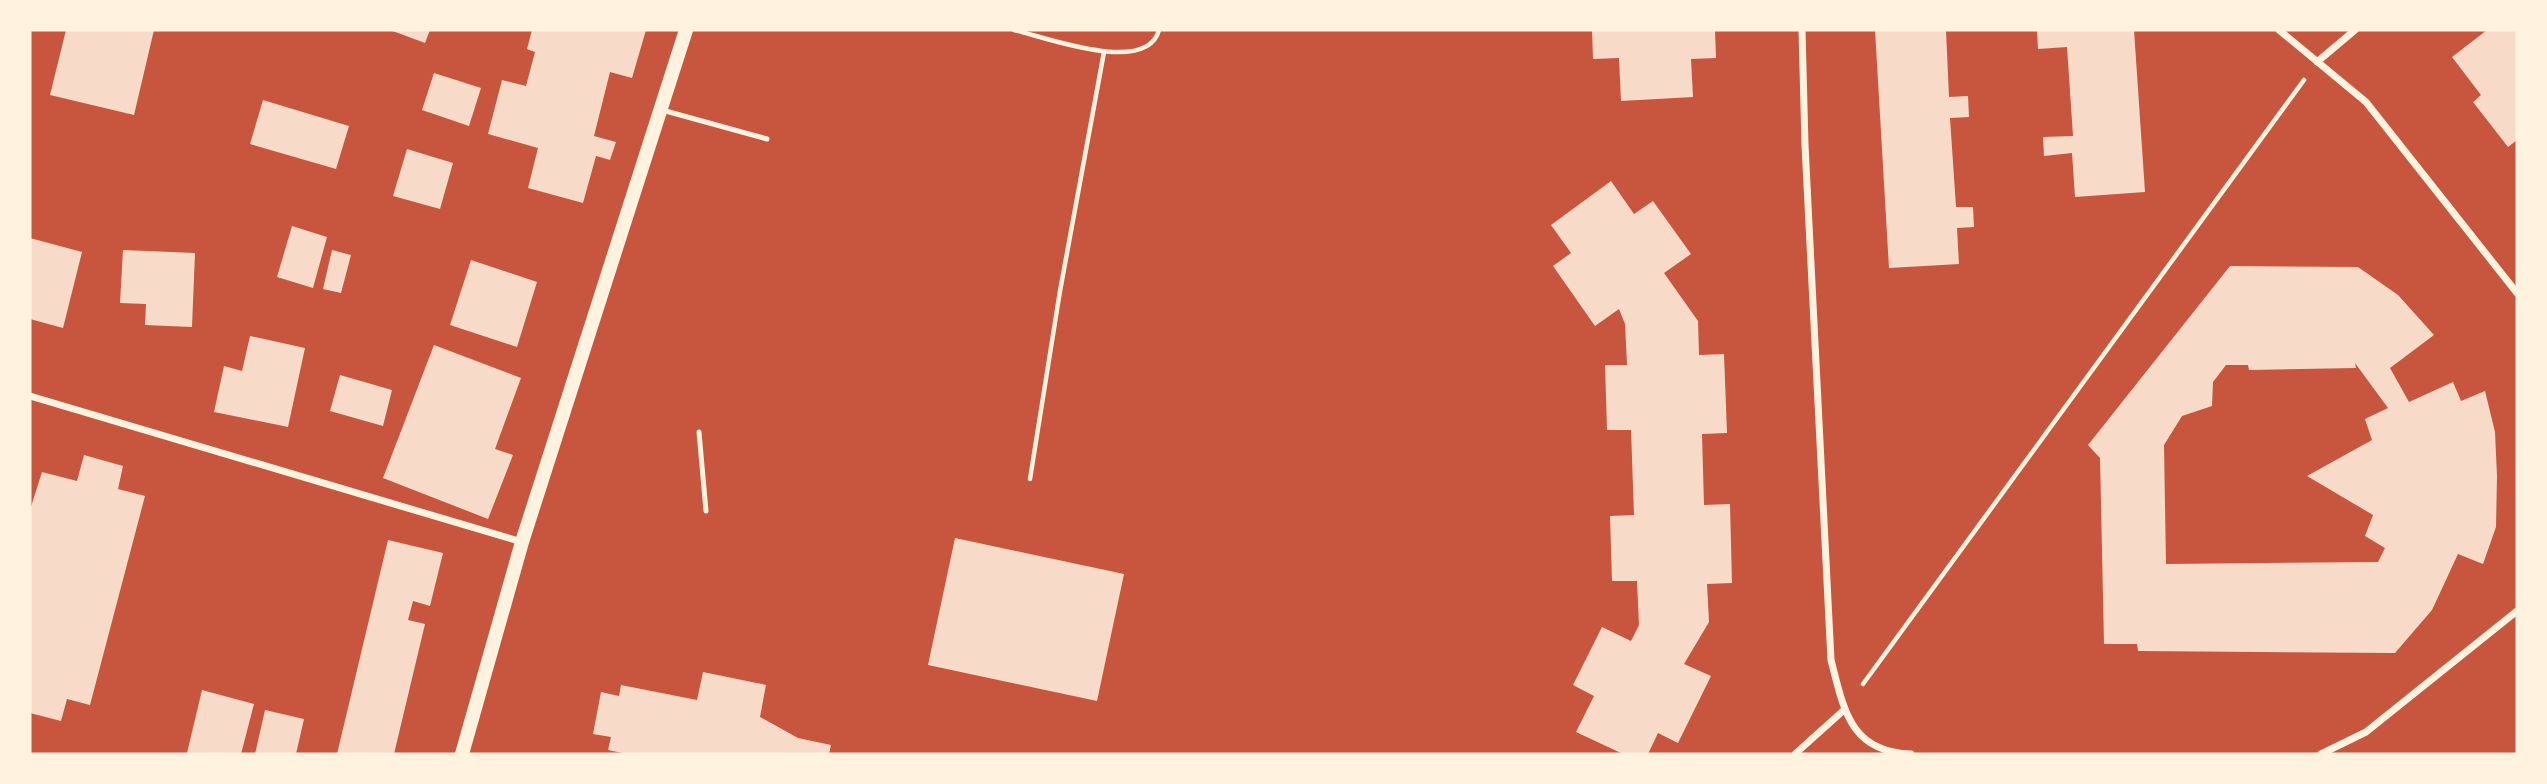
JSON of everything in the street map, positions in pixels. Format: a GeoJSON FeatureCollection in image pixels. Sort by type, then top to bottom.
{"type":"FeatureCollection","features":[{"type":"Feature","properties":{"kind":"main road"},"geometry":{"type":"LineString","coordinates":[[462,754],[522,541],[686,30]]}},
{"type":"Feature","properties":{"kind":"street"},"geometry":{"type":"LineString","coordinates":[[1802,30],[1805,145],[1831,660],[1844,710],[1863,740],[1894,754],[1911,754]]}},
{"type":"Feature","properties":{"kind":"street"},"geometry":{"type":"LineString","coordinates":[[2278,30],[2365,102],[2517,293]]}},
{"type":"Feature","properties":{"kind":"street"},"geometry":{"type":"LineString","coordinates":[[2317,62],[2355,30]]}},
{"type":"Feature","properties":{"kind":"street"},"geometry":{"type":"LineString","coordinates":[[30,396],[522,541]]}},
{"type":"Feature","properties":{"kind":"street"},"geometry":{"type":"LineString","coordinates":[[2321,754],[2366,732],[2517,611]]}},
{"type":"Feature","properties":{"kind":"street"},"geometry":{"type":"LineString","coordinates":[[1795,754],[1844,710]]}},
{"type":"Feature","properties":{"kind":"lane"},"geometry":{"type":"LineString","coordinates":[[662,110],[768,139]]}},
{"type":"Feature","properties":{"kind":"lane"},"geometry":{"type":"LineString","coordinates":[[699,432],[705,511]]}},
{"type":"Feature","properties":{"kind":"path"},"geometry":{"type":"LineString","coordinates":[[1014,30],[1104,52],[1125,53],[1143,49],[1158,35],[1159,30]]}},
{"type":"Feature","properties":{"kind":"path"},"geometry":{"type":"LineString","coordinates":[[1030,479],[1060,291],[1104,52]]}},
{"type":"Feature","properties":{"kind":"path"},"geometry":{"type":"LineString","coordinates":[[1844,710],[2317,62]]}},
{"type":"Feature","properties":{"kind":"building"},"geometry":{"type":"Polygon","coordinates":[[[66,30],[154,30],[134,115],[50,95],[66,30]]]}},
{"type":"Feature","properties":{"kind":"building"},"geometry":{"type":"Polygon","coordinates":[[[390,30],[430,30],[425,43],[390,30]]]}},
{"type":"Feature","properties":{"kind":"building"},"geometry":{"type":"Polygon","coordinates":[[[532,30],[646,30],[632,78],[610,72],[594,136],[616,142],[610,160],[596,156],[583,203],[528,188],[538,148],[488,134],[502,80],[526,86],[535,52],[527,49],[532,30]]]}},
{"type":"Feature","properties":{"kind":"building"},"geometry":{"type":"Polygon","coordinates":[[[1592,30],[1715,30],[1716,58],[1691,59],[1693,97],[1621,101],[1619,58],[1593,59],[1592,30]]]}},
{"type":"Feature","properties":{"kind":"building"},"geometry":{"type":"Polygon","coordinates":[[[1875,30],[1946,30],[1949,97],[1968,96],[1969,117],[1950,118],[1956,207],[1973,207],[1974,227],[1957,228],[1959,264],[1889,268],[1875,30]]]}},
{"type":"Feature","properties":{"kind":"building"},"geometry":{"type":"Polygon","coordinates":[[[2037,30],[2134,30],[2145,192],[2075,197],[2072,153],[2044,156],[2043,137],[2073,136],[2067,47],[2038,49],[2037,30]]]}},
{"type":"Feature","properties":{"kind":"building"},"geometry":{"type":"Polygon","coordinates":[[[2487,30],[2517,30],[2517,140],[2508,147],[2473,102],[2481,95],[2452,57],[2487,30]]]}},
{"type":"Feature","properties":{"kind":"building"},"geometry":{"type":"Polygon","coordinates":[[[434,73],[481,88],[469,126],[422,110],[434,73]]]}},
{"type":"Feature","properties":{"kind":"building"},"geometry":{"type":"Polygon","coordinates":[[[263,100],[349,126],[336,169],[250,144],[263,100]]]}},
{"type":"Feature","properties":{"kind":"building"},"geometry":{"type":"Polygon","coordinates":[[[407,149],[453,163],[440,209],[393,196],[407,149]]]}},
{"type":"Feature","properties":{"kind":"building"},"geometry":{"type":"Polygon","coordinates":[[[1611,181],[1634,214],[1653,201],[1691,254],[1664,273],[1698,321],[1699,355],[1724,354],[1727,433],[1702,434],[1704,505],[1730,504],[1732,583],[1707,584],[1709,622],[1684,664],[1711,676],[1678,743],[1658,733],[1648,754],[1623,754],[1576,732],[1594,696],[1573,685],[1602,627],[1631,641],[1639,625],[1637,581],[1612,581],[1610,516],[1634,515],[1631,430],[1607,430],[1605,365],[1627,365],[1625,324],[1619,309],[1595,326],[1553,266],[1571,253],[1551,225],[1611,181]]]}},
{"type":"Feature","properties":{"kind":"building"},"geometry":{"type":"Polygon","coordinates":[[[292,226],[327,237],[313,288],[277,277],[292,226]]]}},
{"type":"Feature","properties":{"kind":"building"},"geometry":{"type":"Polygon","coordinates":[[[30,238],[82,252],[63,328],[30,319],[30,238]]]}},
{"type":"Feature","properties":{"kind":"building"},"geometry":{"type":"Polygon","coordinates":[[[123,250],[195,253],[192,327],[145,325],[146,304],[120,303],[123,250]]]}},
{"type":"Feature","properties":{"kind":"building"},"geometry":{"type":"Polygon","coordinates":[[[332,250],[351,255],[341,293],[323,289],[332,250]]]}},
{"type":"Feature","properties":{"kind":"building"},"geometry":{"type":"Polygon","coordinates":[[[471,260],[537,282],[517,347],[450,325],[471,260]]]}},
{"type":"Feature","properties":{"kind":"building"},"geometry":{"type":"Polygon","coordinates":[[[2230,266],[2358,267],[2398,295],[2434,335],[2390,368],[2409,402],[2453,382],[2461,401],[2485,391],[2495,432],[2496,527],[2483,564],[2458,554],[2432,610],[2395,653],[2138,651],[2137,644],[2104,644],[2100,458],[2088,445],[2230,266]],[[2355,363],[2356,368],[2249,370],[2248,365],[2226,365],[2213,382],[2212,406],[2182,416],[2164,445],[2166,564],[2378,562],[2385,548],[2365,536],[2373,515],[2307,476],[2372,440],[2365,419],[2388,408],[2355,363]]]}},
{"type":"Feature","properties":{"kind":"building"},"geometry":{"type":"Polygon","coordinates":[[[250,336],[305,348],[288,427],[214,412],[224,366],[242,371],[250,336]]]}},
{"type":"Feature","properties":{"kind":"building"},"geometry":{"type":"Polygon","coordinates":[[[434,345],[521,378],[495,449],[513,455],[488,519],[383,478],[434,345]]]}},
{"type":"Feature","properties":{"kind":"building"},"geometry":{"type":"Polygon","coordinates":[[[340,375],[392,390],[383,426],[330,411],[340,375]]]}},
{"type":"Feature","properties":{"kind":"building"},"geometry":{"type":"Polygon","coordinates":[[[84,455],[123,466],[118,489],[145,496],[90,705],[67,699],[61,721],[30,713],[30,510],[42,472],[77,481],[84,455]]]}},
{"type":"Feature","properties":{"kind":"building"},"geometry":{"type":"Polygon","coordinates":[[[955,538],[1124,574],[1097,701],[928,665],[955,538]]]}},
{"type":"Feature","properties":{"kind":"building"},"geometry":{"type":"Polygon","coordinates":[[[388,540],[443,553],[430,606],[413,601],[408,620],[425,624],[394,754],[337,754],[388,540]]]}},
{"type":"Feature","properties":{"kind":"building"},"geometry":{"type":"Polygon","coordinates":[[[703,672],[766,685],[760,717],[798,738],[831,745],[829,754],[627,754],[608,750],[611,737],[593,734],[601,692],[619,696],[621,685],[697,700],[703,672]]]}},
{"type":"Feature","properties":{"kind":"building"},"geometry":{"type":"Polygon","coordinates":[[[202,690],[254,704],[241,754],[187,753],[202,690]]]}},
{"type":"Feature","properties":{"kind":"building"},"geometry":{"type":"Polygon","coordinates":[[[265,710],[304,719],[296,754],[255,754],[265,710]]]}}]}
